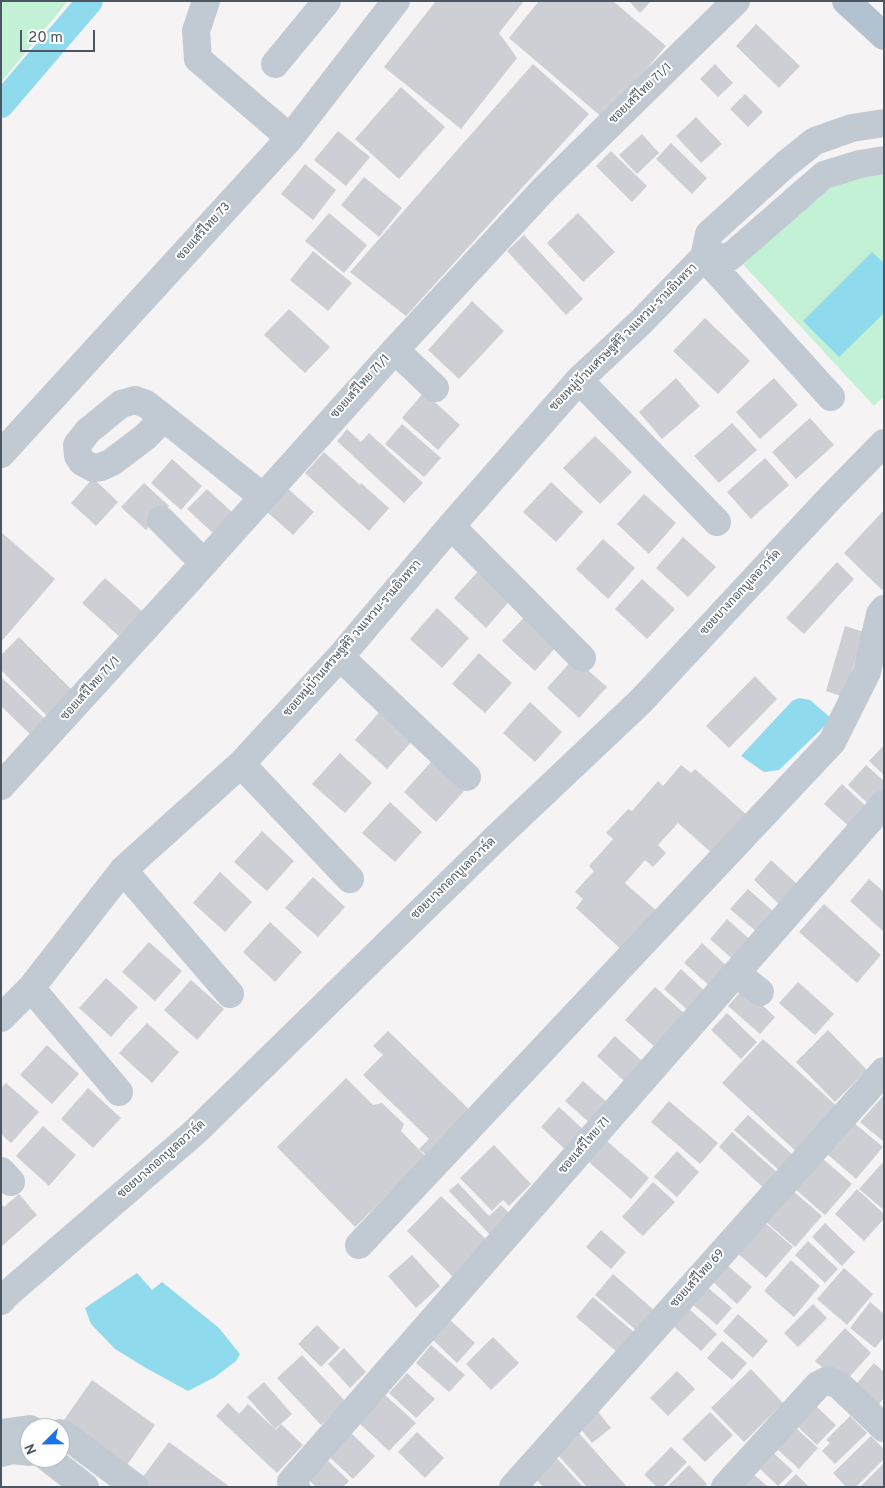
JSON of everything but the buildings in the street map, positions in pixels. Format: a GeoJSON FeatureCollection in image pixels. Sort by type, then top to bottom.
{"type":"FeatureCollection","features":[{"type":"Feature","properties":{"kind":"main road"},"geometry":{"type":"LineString","coordinates":[[846,1],[884,36]]}},
{"type":"Feature","properties":{"kind":"street"},"geometry":{"type":"LineString","coordinates":[[206,1],[196,31],[198,59],[290,138]]}},
{"type":"Feature","properties":{"kind":"street"},"geometry":{"type":"LineString","coordinates":[[275,64],[327,1]]}},
{"type":"Feature","properties":{"kind":"street","name":"ซอยเสรีไทย 73"},"geometry":{"type":"LineString","coordinates":[[1,454],[290,138],[396,1]]}},
{"type":"Feature","properties":{"kind":"street","name":"ซอยเสรีไทย 71/1"},"geometry":{"type":"LineString","coordinates":[[1,786],[23,764],[395,350],[544,189],[736,1]]}},
{"type":"Feature","properties":{"kind":"street","name":"ซอยหมู่บ้านเศรษฐศิริ วงแหวน-รามอินทรา"},"geometry":{"type":"LineString","coordinates":[[1,1018],[31,988],[123,870],[241,764],[340,657],[451,526],[579,380],[642,321],[704,257],[708,234],[815,140],[852,128],[884,123]]}},
{"type":"Feature","properties":{"kind":"street"},"geometry":{"type":"LineString","coordinates":[[815,140],[824,175]]}},
{"type":"Feature","properties":{"kind":"street","name":"ซอยหมู่บ้านเศรษฐศิริ วงแหวน-รามอินทรา"},"geometry":{"type":"LineString","coordinates":[[704,257],[730,257],[824,175],[860,164],[884,160]]}},
{"type":"Feature","properties":{"kind":"street"},"geometry":{"type":"LineString","coordinates":[[704,257],[831,397]]}},
{"type":"Feature","properties":{"kind":"street"},"geometry":{"type":"LineString","coordinates":[[395,350],[434,388]]}},
{"type":"Feature","properties":{"kind":"street"},"geometry":{"type":"LineString","coordinates":[[579,380],[717,522]]}},
{"type":"Feature","properties":{"kind":"street"},"geometry":{"type":"LineString","coordinates":[[164,418],[264,496]]}},
{"type":"Feature","properties":{"kind":"street","name":"ซอยบางกอกบูเลอวาร์ด"},"geometry":{"type":"LineString","coordinates":[[3,1296],[195,1132],[494,840],[641,701],[830,497],[884,443]]}},
{"type":"Feature","properties":{"kind":"street"},"geometry":{"type":"LineString","coordinates":[[161,520],[204,563]]}},
{"type":"Feature","properties":{"kind":"street"},"geometry":{"type":"LineString","coordinates":[[451,526],[582,658]]}},
{"type":"Feature","properties":{"kind":"street"},"geometry":{"type":"LineString","coordinates":[[360,1245],[832,742],[867,672],[880,614],[884,609]]}},
{"type":"Feature","properties":{"kind":"street"},"geometry":{"type":"LineString","coordinates":[[340,657],[467,777]]}},
{"type":"Feature","properties":{"kind":"street"},"geometry":{"type":"LineString","coordinates":[[241,764],[350,879]]}},
{"type":"Feature","properties":{"kind":"street","name":"ซอยเสรีไทย 71"},"geometry":{"type":"LineString","coordinates":[[296,1487],[291,1482],[884,804]]}},
{"type":"Feature","properties":{"kind":"street"},"geometry":{"type":"LineString","coordinates":[[123,870],[230,994]]}},
{"type":"Feature","properties":{"kind":"street"},"geometry":{"type":"LineString","coordinates":[[736,973],[760,992]]}},
{"type":"Feature","properties":{"kind":"street"},"geometry":{"type":"LineString","coordinates":[[31,988],[119,1092]]}},
{"type":"Feature","properties":{"kind":"street","name":"ซอยเสรีไทย 69"},"geometry":{"type":"LineString","coordinates":[[513,1487],[884,1071]]}},
{"type":"Feature","properties":{"kind":"street"},"geometry":{"type":"LineString","coordinates":[[725,1487],[818,1384],[828,1380],[840,1386],[884,1428]]}},
{"type":"Feature","properties":{"kind":"street"},"geometry":{"type":"LineString","coordinates":[[1,1433],[20,1430]]}},
{"type":"Feature","properties":{"kind":"street"},"geometry":{"type":"LineString","coordinates":[[70,1438],[135,1487]]}},
{"type":"Feature","properties":{"kind":"street"},"geometry":{"type":"LineString","coordinates":[[1,1453],[13,1450],[20,1451]]}},
{"type":"Feature","properties":{"kind":"street"},"geometry":{"type":"LineString","coordinates":[[61,1468],[85,1487]]}},
{"type":"Feature","properties":{"kind":"green space"},"geometry":{"type":"Polygon","coordinates":[[[1,1],[68,1],[1,82],[1,1]]]}},
{"type":"Feature","properties":{"kind":"green space"},"geometry":{"type":"Polygon","coordinates":[[[884,171],[884,396],[874,406],[740,261],[843,178],[884,171]]]}},
{"type":"Feature","properties":{"kind":"water"},"geometry":{"type":"Polygon","coordinates":[[[872,252],[884,263],[884,313],[839,357],[803,321],[872,252]]]}},
{"type":"Feature","properties":{"kind":"water"},"geometry":{"type":"Polygon","coordinates":[[[799,698],[810,700],[832,719],[779,770],[764,772],[741,756],[792,701],[799,698]]]}},
{"type":"Feature","properties":{"kind":"water"},"geometry":{"type":"Polygon","coordinates":[[[137,1273],[152,1290],[162,1282],[219,1328],[240,1354],[236,1361],[215,1377],[188,1391],[115,1349],[91,1324],[85,1308],[137,1273]]]}},
{"type":"Feature","properties":{"kind":"waterway"},"geometry":{"type":"LineString","coordinates":[[1,105],[90,1]]}}]}
